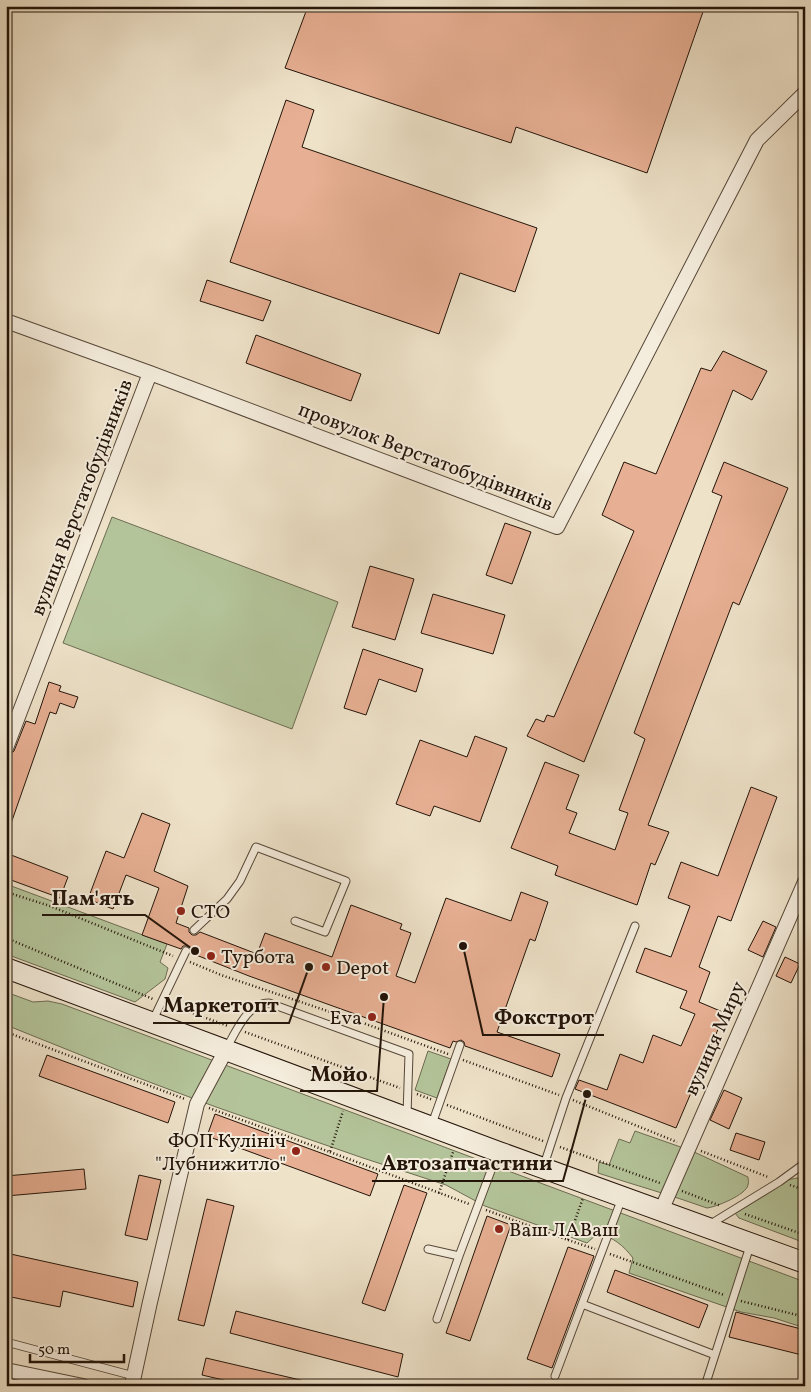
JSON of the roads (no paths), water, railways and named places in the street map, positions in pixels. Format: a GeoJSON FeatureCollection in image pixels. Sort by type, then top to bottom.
{"type":"FeatureCollection","features":[{"type":"Feature","properties":{"kind":"main road"},"geometry":{"type":"LineString","coordinates":[[6,968],[805,1264]]}},
{"type":"Feature","properties":{"kind":"street","name":"провулок Верстатобудівників"},"geometry":{"type":"LineString","coordinates":[[6,321],[150,373],[557,527],[757,140],[805,93]]}},
{"type":"Feature","properties":{"kind":"street","name":"вулиця Верстатобудівників"},"geometry":{"type":"LineString","coordinates":[[6,748],[150,373]]}},
{"type":"Feature","properties":{"kind":"street","name":"вулиця Миру"},"geometry":{"type":"LineString","coordinates":[[661,1211],[805,882]]}},
{"type":"Feature","properties":{"kind":"street"},"geometry":{"type":"LineString","coordinates":[[132,1383],[197,1104],[226,1050]]}},
{"type":"Feature","properties":{"kind":"street"},"geometry":{"type":"LineString","coordinates":[[6,1370],[84,1386]]}},
{"type":"Feature","properties":{"kind":"lane"},"geometry":{"type":"LineString","coordinates":[[194,930],[227,899],[240,881],[256,846],[346,881],[325,932],[295,921]]}},
{"type":"Feature","properties":{"kind":"lane"},"geometry":{"type":"LineString","coordinates":[[543,1168],[566,1098],[634,926]]}},
{"type":"Feature","properties":{"kind":"lane"},"geometry":{"type":"LineString","coordinates":[[152,1023],[186,951]]}},
{"type":"Feature","properties":{"kind":"lane"},"geometry":{"type":"LineString","coordinates":[[226,1050],[236,1029],[252,1010],[263,1003],[270,1003],[409,1054],[407,1118]]}},
{"type":"Feature","properties":{"kind":"lane"},"geometry":{"type":"LineString","coordinates":[[431,1126],[460,1045]]}},
{"type":"Feature","properties":{"kind":"lane"},"geometry":{"type":"LineString","coordinates":[[437,1319],[499,1152]]}},
{"type":"Feature","properties":{"kind":"lane"},"geometry":{"type":"LineString","coordinates":[[706,1227],[780,1182],[804,1162]]}},
{"type":"Feature","properties":{"kind":"lane"},"geometry":{"type":"LineString","coordinates":[[555,1376],[622,1197]]}},
{"type":"Feature","properties":{"kind":"lane"},"geometry":{"type":"LineString","coordinates":[[705,1386],[750,1244]]}},
{"type":"Feature","properties":{"kind":"lane"},"geometry":{"type":"LineString","coordinates":[[428,1249],[460,1256]]}},
{"type":"Feature","properties":{"kind":"lane"},"geometry":{"type":"LineString","coordinates":[[582,1304],[715,1355]]}},
{"type":"Feature","properties":{"kind":"lane"},"geometry":{"type":"LineString","coordinates":[[6,1342],[132,1383]]}},
{"type":"Feature","properties":{"kind":"place","name":"СТО"},"geometry":{"type":"Point","coordinates":[181,911]}},
{"type":"Feature","properties":{"kind":"place","name":"Фокстрот"},"geometry":{"type":"Point","coordinates":[463,946]}},
{"type":"Feature","properties":{"kind":"place","name":"Пам'ять"},"geometry":{"type":"Point","coordinates":[195,951]}},
{"type":"Feature","properties":{"kind":"place","name":"Турбота"},"geometry":{"type":"Point","coordinates":[211,956]}},
{"type":"Feature","properties":{"kind":"place","name":"Маркетопт"},"geometry":{"type":"Point","coordinates":[309,967]}},
{"type":"Feature","properties":{"kind":"place","name":"Depot"},"geometry":{"type":"Point","coordinates":[326,967]}},
{"type":"Feature","properties":{"kind":"place","name":"Мойо"},"geometry":{"type":"Point","coordinates":[384,997]}},
{"type":"Feature","properties":{"kind":"place","name":"Eva"},"geometry":{"type":"Point","coordinates":[372,1017]}},
{"type":"Feature","properties":{"kind":"place","name":"Автозапчастини"},"geometry":{"type":"Point","coordinates":[587,1094]}},
{"type":"Feature","properties":{"kind":"place","name":"ФОП Кулініч \"Лубнижитло\""},"geometry":{"type":"Point","coordinates":[296,1151]}},
{"type":"Feature","properties":{"kind":"place","name":"Ваш ЛАВаш"},"geometry":{"type":"Point","coordinates":[499,1229]}}]}
